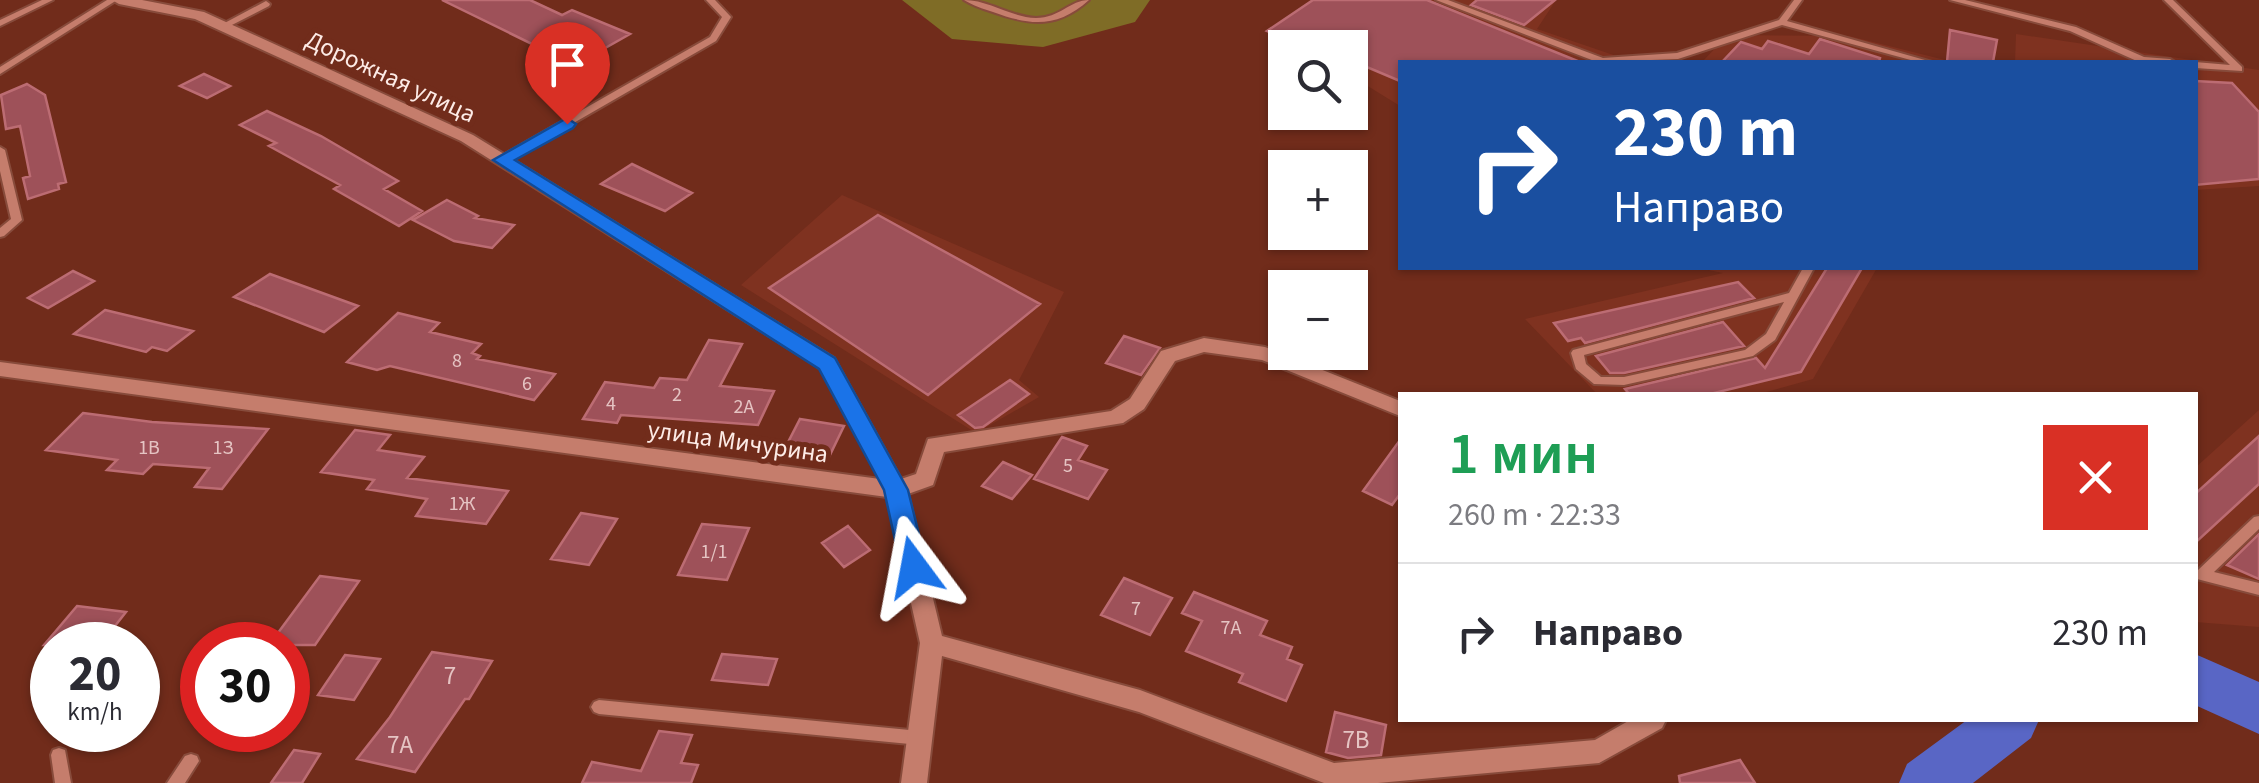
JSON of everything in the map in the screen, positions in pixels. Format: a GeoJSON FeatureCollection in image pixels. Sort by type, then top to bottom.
{"type":"FeatureCollection","features":[{"type":"Feature","properties":{"kind":"street","name":"Дорожная улица"},"geometry":{"type":"LineString","coordinates":[[116,0],[200,15],[467,138],[827,364],[896,490],[932,643]]}},
{"type":"Feature","properties":{"kind":"street"},"geometry":{"type":"LineString","coordinates":[[896,490],[925,478],[935,445],[1116,418],[1137,404],[1168,356],[1204,345],[1264,354],[1398,408]]}},
{"type":"Feature","properties":{"kind":"street","name":"улица Мичурина"},"geometry":{"type":"LineString","coordinates":[[0,369],[896,490]]}},
{"type":"Feature","properties":{"kind":"street"},"geometry":{"type":"LineString","coordinates":[[914,783],[932,643],[1140,700],[1334,775],[1599,751],[1650,722]]}},
{"type":"Feature","properties":{"kind":"lane"},"geometry":{"type":"LineString","coordinates":[[0,23],[49,0]]}},
{"type":"Feature","properties":{"kind":"lane"},"geometry":{"type":"LineString","coordinates":[[0,71],[116,0]]}},
{"type":"Feature","properties":{"kind":"lane"},"geometry":{"type":"LineString","coordinates":[[502,160],[713,39],[726,17],[710,0]]}},
{"type":"Feature","properties":{"kind":"lane"},"geometry":{"type":"LineString","coordinates":[[968,0],[1032,22],[1054,22],[1085,0]]}},
{"type":"Feature","properties":{"kind":"lane"},"geometry":{"type":"LineString","coordinates":[[1440,0],[1599,60]]}},
{"type":"Feature","properties":{"kind":"lane"},"geometry":{"type":"LineString","coordinates":[[1782,22],[1798,0]]}},
{"type":"Feature","properties":{"kind":"lane"},"geometry":{"type":"LineString","coordinates":[[1954,0],[2072,28],[2142,60]]}},
{"type":"Feature","properties":{"kind":"lane"},"geometry":{"type":"LineString","coordinates":[[2168,0],[2239,69],[2198,65]]}},
{"type":"Feature","properties":{"kind":"lane"},"geometry":{"type":"LineString","coordinates":[[223,26],[266,4]]}},
{"type":"Feature","properties":{"kind":"lane"},"geometry":{"type":"LineString","coordinates":[[1617,60],[1678,56],[1782,22],[1920,60]]}},
{"type":"Feature","properties":{"kind":"lane"},"geometry":{"type":"LineString","coordinates":[[0,150],[17,220],[0,234]]}},
{"type":"Feature","properties":{"kind":"lane"},"geometry":{"type":"LineString","coordinates":[[1792,296],[1577,353],[1580,366],[1598,381],[1624,382],[1749,353],[1771,336],[1807,270]]}},
{"type":"Feature","properties":{"kind":"lane"},"geometry":{"type":"LineString","coordinates":[[2259,520],[2202,574],[2259,589]]}},
{"type":"Feature","properties":{"kind":"lane"},"geometry":{"type":"LineString","coordinates":[[599,707],[920,738]]}},
{"type":"Feature","properties":{"kind":"lane"},"geometry":{"type":"LineString","coordinates":[[58,755],[62,783]]}},
{"type":"Feature","properties":{"kind":"lane"},"geometry":{"type":"LineString","coordinates":[[175,783],[190,761]]}},
{"type":"Feature","properties":{"kind":"shaded area"},"geometry":{"type":"Polygon","coordinates":[[[902,0],[1150,0],[1135,22],[1043,47],[952,39],[902,0]]]}},
{"type":"Feature","properties":{"kind":"shaded area"},"geometry":{"type":"Polygon","coordinates":[[[1383,0],[1556,0],[1537,29],[1628,60],[1398,60],[1398,105],[1368,86],[1368,30],[1362,30],[1383,0]]]}},
{"type":"Feature","properties":{"kind":"shaded area"},"geometry":{"type":"Polygon","coordinates":[[[2016,34],[2192,60],[2015,60],[2016,34]]]}},
{"type":"Feature","properties":{"kind":"shaded area"},"geometry":{"type":"Polygon","coordinates":[[[1728,35],[1849,36],[1945,60],[1704,60],[1728,35]]]}},
{"type":"Feature","properties":{"kind":"shaded area"},"geometry":{"type":"Polygon","coordinates":[[[2198,61],[2259,70],[2259,186],[2198,190],[2198,61]]]}},
{"type":"Feature","properties":{"kind":"shaded area"},"geometry":{"type":"Polygon","coordinates":[[[842,195],[1064,292],[1019,380],[1039,397],[976,433],[741,285],[842,195]]]}},
{"type":"Feature","properties":{"kind":"shaded area"},"geometry":{"type":"Polygon","coordinates":[[[1709,270],[1876,270],[1813,379],[1767,392],[1595,392],[1525,319],[1723,273],[1709,270]]]}},
{"type":"Feature","properties":{"kind":"shaded area"},"geometry":{"type":"Polygon","coordinates":[[[2259,410],[2259,627],[2198,622],[2198,465],[2259,410]]]}},
{"type":"Feature","properties":{"kind":"building"},"geometry":{"type":"Polygon","coordinates":[[[442,0],[530,0],[562,15],[572,10],[630,34],[575,65],[442,0]]]}},
{"type":"Feature","properties":{"kind":"building"},"geometry":{"type":"Polygon","coordinates":[[[1313,0],[1427,0],[1575,60],[1398,60],[1398,80],[1368,68],[1368,30],[1268,30],[1313,0]]]}},
{"type":"Feature","properties":{"kind":"building"},"geometry":{"type":"Polygon","coordinates":[[[1477,0],[1555,0],[1524,25],[1471,5],[1477,0]]]}},
{"type":"Feature","properties":{"kind":"building"},"geometry":{"type":"Polygon","coordinates":[[[1950,30],[1997,40],[1993,60],[1947,60],[1950,30]]]}},
{"type":"Feature","properties":{"kind":"building"},"geometry":{"type":"Polygon","coordinates":[[[1820,39],[1880,58],[1724,60],[1741,42],[1762,49],[1768,41],[1809,54],[1820,39]]]}},
{"type":"Feature","properties":{"kind":"building"},"geometry":{"type":"Polygon","coordinates":[[[204,74],[230,86],[207,98],[180,86],[204,74]]]}},
{"type":"Feature","properties":{"kind":"building"},"geometry":{"type":"Polygon","coordinates":[[[2198,81],[2232,83],[2259,112],[2259,179],[2198,185],[2198,81]]]}},
{"type":"Feature","properties":{"kind":"building"},"geometry":{"type":"Polygon","coordinates":[[[27,84],[45,95],[66,182],[58,184],[59,189],[28,199],[23,178],[30,176],[20,126],[6,129],[1,95],[27,84]]]}},
{"type":"Feature","properties":{"kind":"building"},"geometry":{"type":"Polygon","coordinates":[[[267,111],[321,136],[398,181],[384,189],[422,211],[399,226],[334,189],[340,185],[269,146],[276,143],[240,125],[267,111]]]}},
{"type":"Feature","properties":{"kind":"building"},"geometry":{"type":"Polygon","coordinates":[[[632,164],[692,193],[665,211],[601,184],[632,164]]]}},
{"type":"Feature","properties":{"kind":"building"},"geometry":{"type":"Polygon","coordinates":[[[447,200],[478,216],[475,218],[514,225],[492,248],[454,241],[413,220],[447,200]]]}},
{"type":"Feature","properties":{"kind":"building"},"geometry":{"type":"Polygon","coordinates":[[[878,215],[1040,304],[928,395],[769,288],[878,215]]]}},
{"type":"Feature","properties":{"kind":"building"},"geometry":{"type":"Polygon","coordinates":[[[1826,270],[1861,270],[1801,372],[1718,392],[1625,389],[1756,358],[1765,368],[1826,270]]]}},
{"type":"Feature","properties":{"kind":"building"},"geometry":{"type":"Polygon","coordinates":[[[73,271],[94,281],[48,308],[28,298],[73,271]]]}},
{"type":"Feature","properties":{"kind":"building"},"geometry":{"type":"Polygon","coordinates":[[[270,274],[358,306],[324,332],[234,297],[270,274]]]}},
{"type":"Feature","properties":{"kind":"building"},"geometry":{"type":"Polygon","coordinates":[[[1738,282],[1754,298],[1585,343],[1581,338],[1568,341],[1554,323],[1738,282]]]}},
{"type":"Feature","properties":{"kind":"building"},"geometry":{"type":"Polygon","coordinates":[[[105,310],[193,331],[167,351],[152,347],[146,352],[74,334],[105,310]]]}},
{"type":"Feature","properties":{"kind":"building"},"geometry":{"type":"Polygon","coordinates":[[[398,313],[439,323],[430,332],[481,344],[472,353],[480,356],[477,359],[555,374],[534,400],[390,366],[377,370],[347,362],[398,313]]]}},
{"type":"Feature","properties":{"kind":"building"},"geometry":{"type":"Polygon","coordinates":[[[1723,322],[1744,346],[1624,373],[1610,373],[1596,356],[1723,322]]]}},
{"type":"Feature","properties":{"kind":"building"},"geometry":{"type":"Polygon","coordinates":[[[1124,336],[1160,348],[1141,375],[1106,363],[1124,336]]]}},
{"type":"Feature","properties":{"kind":"building"},"geometry":{"type":"Polygon","coordinates":[[[709,340],[742,344],[720,386],[774,391],[758,425],[621,415],[617,423],[583,419],[605,382],[654,388],[660,378],[687,380],[709,340]]]}},
{"type":"Feature","properties":{"kind":"building"},"geometry":{"type":"Polygon","coordinates":[[[1010,380],[1029,394],[983,427],[975,428],[958,415],[1010,380]]]}},
{"type":"Feature","properties":{"kind":"building"},"geometry":{"type":"Polygon","coordinates":[[[83,413],[152,422],[268,429],[222,489],[195,487],[209,468],[153,464],[143,474],[107,470],[117,460],[46,450],[83,413]]]}},
{"type":"Feature","properties":{"kind":"building"},"geometry":{"type":"Polygon","coordinates":[[[800,419],[844,426],[828,459],[783,452],[800,419]]]}},
{"type":"Feature","properties":{"kind":"building"},"geometry":{"type":"Polygon","coordinates":[[[355,430],[390,435],[378,450],[424,457],[407,478],[508,491],[486,524],[416,516],[427,499],[367,489],[374,480],[321,472],[355,430]]]}},
{"type":"Feature","properties":{"kind":"building"},"geometry":{"type":"Polygon","coordinates":[[[2259,436],[2259,484],[2198,540],[2198,491],[2259,436]]]}},
{"type":"Feature","properties":{"kind":"building"},"geometry":{"type":"Polygon","coordinates":[[[1062,437],[1087,446],[1078,460],[1107,470],[1088,499],[1034,479],[1062,437]]]}},
{"type":"Feature","properties":{"kind":"building"},"geometry":{"type":"Polygon","coordinates":[[[1398,443],[1398,497],[1392,505],[1363,491],[1398,443]]]}},
{"type":"Feature","properties":{"kind":"building"},"geometry":{"type":"Polygon","coordinates":[[[1003,462],[1032,475],[1012,499],[982,486],[1003,462]]]}},
{"type":"Feature","properties":{"kind":"building"},"geometry":{"type":"Polygon","coordinates":[[[581,513],[617,519],[589,565],[551,559],[581,513]]]}},
{"type":"Feature","properties":{"kind":"building"},"geometry":{"type":"Polygon","coordinates":[[[702,524],[749,528],[727,580],[678,575],[702,524]]]}},
{"type":"Feature","properties":{"kind":"building"},"geometry":{"type":"Polygon","coordinates":[[[848,526],[870,550],[844,567],[822,543],[848,526]]]}},
{"type":"Feature","properties":{"kind":"building"},"geometry":{"type":"Polygon","coordinates":[[[2259,534],[2259,579],[2227,565],[2259,534]]]}},
{"type":"Feature","properties":{"kind":"building"},"geometry":{"type":"Polygon","coordinates":[[[320,576],[359,581],[315,645],[310,645],[310,622],[286,622],[320,576]]]}},
{"type":"Feature","properties":{"kind":"building"},"geometry":{"type":"Polygon","coordinates":[[[1124,578],[1172,598],[1150,635],[1101,615],[1124,578]]]}},
{"type":"Feature","properties":{"kind":"building"},"geometry":{"type":"Polygon","coordinates":[[[1194,592],[1267,621],[1260,635],[1292,647],[1287,659],[1302,665],[1286,701],[1239,682],[1243,674],[1186,651],[1202,621],[1182,613],[1194,592]]]}},
{"type":"Feature","properties":{"kind":"building"},"geometry":{"type":"Polygon","coordinates":[[[77,606],[126,612],[118,622],[63,622],[77,606]]]}},
{"type":"Feature","properties":{"kind":"building"},"geometry":{"type":"Polygon","coordinates":[[[432,652],[492,661],[415,772],[357,759],[390,717],[432,652]]]}},
{"type":"Feature","properties":{"kind":"building"},"geometry":{"type":"Polygon","coordinates":[[[722,654],[777,659],[768,685],[712,680],[722,654]]]}},
{"type":"Feature","properties":{"kind":"building"},"geometry":{"type":"Polygon","coordinates":[[[345,655],[380,659],[354,700],[318,695],[345,655]]]}},
{"type":"Feature","properties":{"kind":"building"},"geometry":{"type":"Polygon","coordinates":[[[1335,712],[1386,725],[1381,755],[1348,758],[1326,752],[1335,712]]]}},
{"type":"Feature","properties":{"kind":"building"},"geometry":{"type":"Polygon","coordinates":[[[659,731],[692,735],[681,763],[698,765],[691,783],[582,783],[592,762],[641,771],[659,731]]]}},
{"type":"Feature","properties":{"kind":"building"},"geometry":{"type":"Polygon","coordinates":[[[293,752],[320,754],[302,783],[271,783],[293,752]]]}},
{"type":"Feature","properties":{"kind":"building"},"geometry":{"type":"Polygon","coordinates":[[[1740,760],[1755,783],[1680,783],[1679,776],[1740,760]]]}},
{"type":"Feature","properties":{"kind":"waterway"},"geometry":{"type":"LineString","coordinates":[[2198,679],[2259,709]]}},
{"type":"Feature","properties":{"kind":"waterway"},"geometry":{"type":"LineString","coordinates":[[1928,783],[2008,722]]}},
{"type":"Feature","properties":{"kind":"route"},"geometry":{"type":"LineString","coordinates":[[567,124],[502,160],[827,364],[896,490],[914,567]]}}]}
